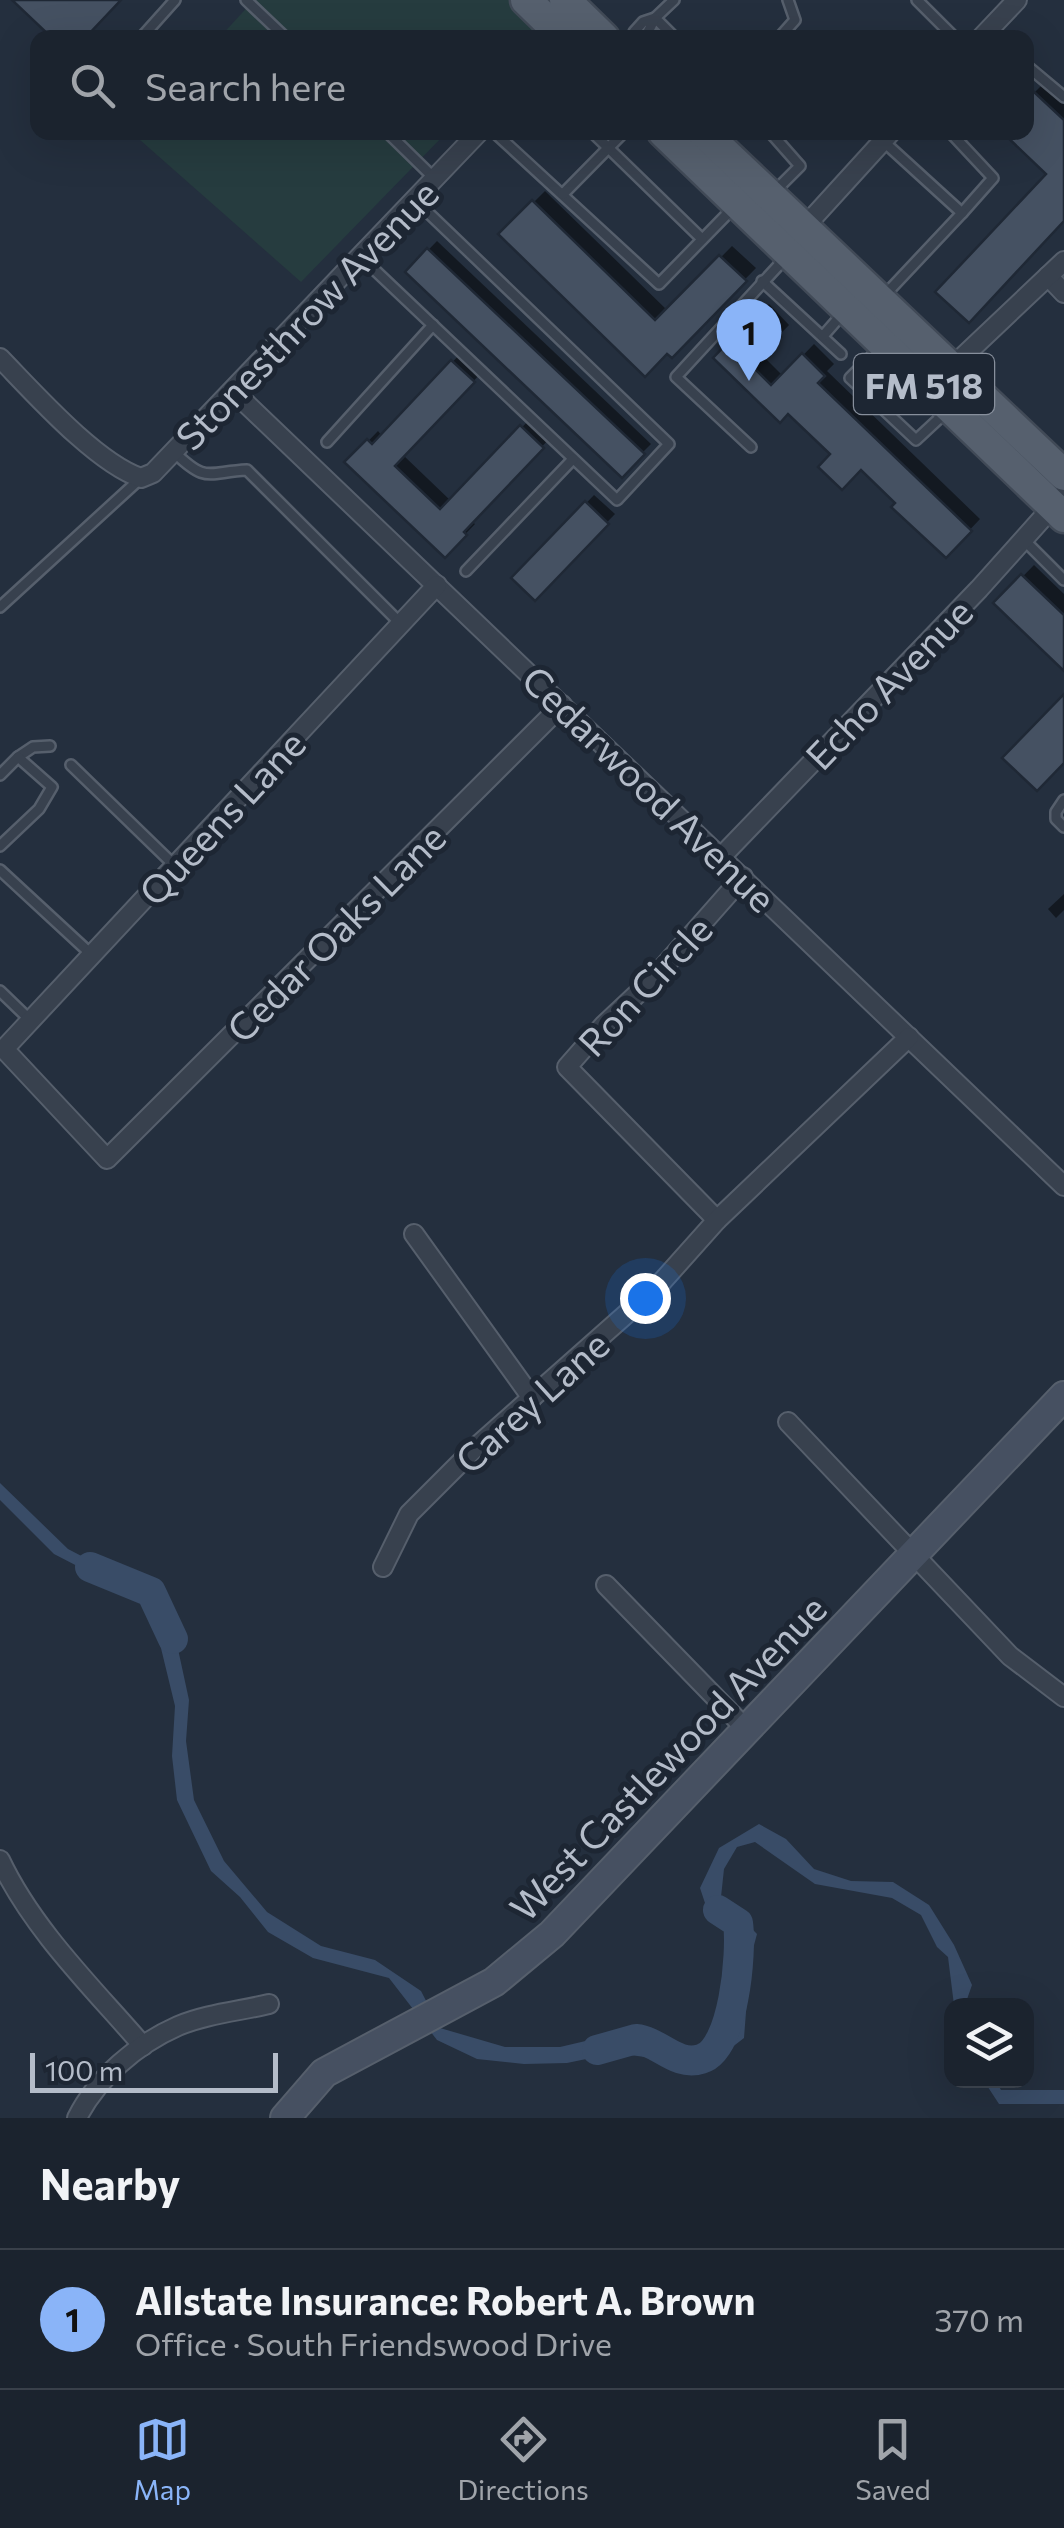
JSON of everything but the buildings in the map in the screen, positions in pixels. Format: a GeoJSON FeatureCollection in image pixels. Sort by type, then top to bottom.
{"type":"FeatureCollection","features":[{"type":"Feature","properties":{"kind":"main road"},"geometry":{"type":"LineString","coordinates":[[526,0],[577,26]]}},
{"type":"Feature","properties":{"kind":"main road","name":"FM 518"},"geometry":{"type":"LineString","coordinates":[[671,140],[737,204],[795,238],[880,300],[1064,475]]}},
{"type":"Feature","properties":{"kind":"main road","name":"FM 518"},"geometry":{"type":"LineString","coordinates":[[710,140],[770,197],[846,310],[1060,506]]}},
{"type":"Feature","properties":{"kind":"street"},"geometry":{"type":"LineString","coordinates":[[991,30],[1017,0]]}},
{"type":"Feature","properties":{"kind":"street","name":"Stonesthrow Avenue"},"geometry":{"type":"LineString","coordinates":[[132,475],[154,473],[472,140]]}},
{"type":"Feature","properties":{"kind":"street"},"geometry":{"type":"LineString","coordinates":[[795,238],[884,140]]}},
{"type":"Feature","properties":{"kind":"street"},"geometry":{"type":"LineString","coordinates":[[951,368],[1064,261]]}},
{"type":"Feature","properties":{"kind":"street"},"geometry":{"type":"LineString","coordinates":[[1048,276],[1064,292]]}},
{"type":"Feature","properties":{"kind":"street"},"geometry":{"type":"LineString","coordinates":[[0,358],[57,415],[132,475]]}},
{"type":"Feature","properties":{"kind":"street","name":"Cedarwood Avenue"},"geometry":{"type":"LineString","coordinates":[[234,392],[1064,1186]]}},
{"type":"Feature","properties":{"kind":"street","name":"Echo Avenue"},"geometry":{"type":"LineString","coordinates":[[721,857],[1023,539],[1060,506]]}},
{"type":"Feature","properties":{"kind":"street","name":"Queens Lane"},"geometry":{"type":"LineString","coordinates":[[1,1049],[437,585]]}},
{"type":"Feature","properties":{"kind":"street","name":"Cedar Oaks Lane"},"geometry":{"type":"LineString","coordinates":[[1,1049],[108,1159],[562,705]]}},
{"type":"Feature","properties":{"kind":"street","name":"Ron Circle"},"geometry":{"type":"LineString","coordinates":[[717,1220],[567,1067],[743,878]]}},
{"type":"Feature","properties":{"kind":"street","name":"Carey Lane"},"geometry":{"type":"LineString","coordinates":[[384,1566],[409,1514],[659,1285],[717,1220],[909,1037]]}},
{"type":"Feature","properties":{"kind":"street"},"geometry":{"type":"LineString","coordinates":[[414,1234],[532,1398]]}},
{"type":"Feature","properties":{"kind":"street","name":"West Castlewood Avenue"},"geometry":{"type":"LineString","coordinates":[[285,2118],[324,2073],[494,1982],[579,1908],[1064,1396]]}},
{"type":"Feature","properties":{"kind":"street"},"geometry":{"type":"LineString","coordinates":[[788,1422],[1010,1656],[1064,1697]]}},
{"type":"Feature","properties":{"kind":"street"},"geometry":{"type":"LineString","coordinates":[[606,1585],[747,1730]]}},
{"type":"Feature","properties":{"kind":"street"},"geometry":{"type":"LineString","coordinates":[[0,1860],[10,1881],[57,1947],[144,2046]]}},
{"type":"Feature","properties":{"kind":"street"},"geometry":{"type":"LineString","coordinates":[[76,2118],[86,2100],[114,2069],[144,2046],[180,2025],[269,2004]]}},
{"type":"Feature","properties":{"kind":"lane"},"geometry":{"type":"LineString","coordinates":[[148,30],[175,0]]}},
{"type":"Feature","properties":{"kind":"lane"},"geometry":{"type":"LineString","coordinates":[[246,0],[278,30]]}},
{"type":"Feature","properties":{"kind":"lane"},"geometry":{"type":"LineString","coordinates":[[649,30],[655,18],[674,0]]}},
{"type":"Feature","properties":{"kind":"lane"},"geometry":{"type":"LineString","coordinates":[[786,30],[794,20],[788,0]]}},
{"type":"Feature","properties":{"kind":"lane"},"geometry":{"type":"LineString","coordinates":[[917,0],[947,30]]}},
{"type":"Feature","properties":{"kind":"lane"},"geometry":{"type":"LineString","coordinates":[[636,30],[655,18]]}},
{"type":"Feature","properties":{"kind":"lane"},"geometry":{"type":"LineString","coordinates":[[655,18],[667,30]]}},
{"type":"Feature","properties":{"kind":"lane"},"geometry":{"type":"LineString","coordinates":[[1034,72],[1064,97]]}},
{"type":"Feature","properties":{"kind":"lane"},"geometry":{"type":"LineString","coordinates":[[395,140],[436,179]]}},
{"type":"Feature","properties":{"kind":"lane"},"geometry":{"type":"LineString","coordinates":[[503,140],[659,284],[737,204]]}},
{"type":"Feature","properties":{"kind":"lane"},"geometry":{"type":"LineString","coordinates":[[601,140],[702,239]]}},
{"type":"Feature","properties":{"kind":"lane"},"geometry":{"type":"LineString","coordinates":[[563,194],[615,140]]}},
{"type":"Feature","properties":{"kind":"lane"},"geometry":{"type":"LineString","coordinates":[[770,197],[800,166],[777,140]]}},
{"type":"Feature","properties":{"kind":"lane"},"geometry":{"type":"LineString","coordinates":[[890,140],[962,213]]}},
{"type":"Feature","properties":{"kind":"lane"},"geometry":{"type":"LineString","coordinates":[[880,300],[993,178],[957,140]]}},
{"type":"Feature","properties":{"kind":"lane"},"geometry":{"type":"LineString","coordinates":[[361,257],[617,500],[668,444],[415,200]]}},
{"type":"Feature","properties":{"kind":"lane"},"geometry":{"type":"LineString","coordinates":[[751,447],[676,377],[778,266],[795,238]]}},
{"type":"Feature","properties":{"kind":"lane"},"geometry":{"type":"LineString","coordinates":[[762,281],[842,354]]}},
{"type":"Feature","properties":{"kind":"lane"},"geometry":{"type":"LineString","coordinates":[[823,336],[846,310]]}},
{"type":"Feature","properties":{"kind":"lane"},"geometry":{"type":"LineString","coordinates":[[326,442],[433,325]]}},
{"type":"Feature","properties":{"kind":"lane"},"geometry":{"type":"LineString","coordinates":[[883,345],[850,378],[916,440],[950,408]]}},
{"type":"Feature","properties":{"kind":"lane"},"geometry":{"type":"LineString","coordinates":[[174,452],[194,472],[205,476],[247,470],[401,624]]}},
{"type":"Feature","properties":{"kind":"lane"},"geometry":{"type":"LineString","coordinates":[[466,572],[572,459]]}},
{"type":"Feature","properties":{"kind":"lane"},"geometry":{"type":"LineString","coordinates":[[0,607],[132,475]]}},
{"type":"Feature","properties":{"kind":"lane"},"geometry":{"type":"LineString","coordinates":[[1023,539],[1064,580]]}},
{"type":"Feature","properties":{"kind":"lane"},"geometry":{"type":"LineString","coordinates":[[0,776],[33,746],[50,746]]}},
{"type":"Feature","properties":{"kind":"lane"},"geometry":{"type":"LineString","coordinates":[[0,846],[39,809],[52,787],[18,757]]}},
{"type":"Feature","properties":{"kind":"lane"},"geometry":{"type":"LineString","coordinates":[[72,765],[175,866]]}},
{"type":"Feature","properties":{"kind":"lane"},"geometry":{"type":"LineString","coordinates":[[1064,800],[1056,819],[1064,827]]}},
{"type":"Feature","properties":{"kind":"lane"},"geometry":{"type":"LineString","coordinates":[[0,870],[92,955]]}},
{"type":"Feature","properties":{"kind":"lane"},"geometry":{"type":"LineString","coordinates":[[0,990],[31,1020]]}},
{"type":"Feature","properties":{"kind":"green space"},"geometry":{"type":"Polygon","coordinates":[[[254,0],[513,0],[545,30],[226,30],[254,0]]]}},
{"type":"Feature","properties":{"kind":"green space"},"geometry":{"type":"Polygon","coordinates":[[[140,140],[439,140],[301,282],[140,140]]]}},
{"type":"Feature","properties":{"kind":"water"},"geometry":{"type":"Polygon","coordinates":[[[0,1483],[68,1549],[118,1575],[170,1612],[189,1700],[186,1741],[194,1800],[224,1861],[267,1912],[321,1946],[375,1960],[421,1991],[440,2028],[505,2047],[560,2047],[611,2035],[659,2042],[706,2058],[725,2038],[741,1940],[709,1915],[700,1888],[719,1848],[759,1824],[786,1839],[814,1869],[851,1881],[893,1882],[929,1905],[954,1945],[972,1985],[967,1998],[953,1998],[948,1957],[937,1947],[921,1915],[892,1898],[815,1884],[755,1842],[737,1847],[724,1869],[721,1897],[757,1934],[750,1960],[744,2038],[700,2072],[660,2059],[615,2053],[567,2063],[477,2059],[437,2040],[389,1978],[313,1958],[268,1932],[240,1897],[211,1871],[177,1800],[172,1756],[175,1706],[152,1611],[112,1584],[54,1554],[0,1500],[0,1483]]]}},
{"type":"Feature","properties":{"kind":"water"},"geometry":{"type":"Polygon","coordinates":[[[989,2088],[1064,2090],[1064,2104],[999,2104],[989,2088]]]}},
{"type":"Feature","properties":{"kind":"waterway"},"geometry":{"type":"LineString","coordinates":[[90,1567],[151,1592],[173,1639]]}},
{"type":"Feature","properties":{"kind":"waterway"},"geometry":{"type":"LineString","coordinates":[[597,2050],[636,2039],[684,2060],[701,2059],[712,2052],[728,2020],[739,1955],[738,1923],[718,1910]]}},
{"type":"Feature","properties":{"kind":"place","name":"Allstate Insurance: Robert A. Brown"},"geometry":{"type":"Point","coordinates":[749,381]}}]}
